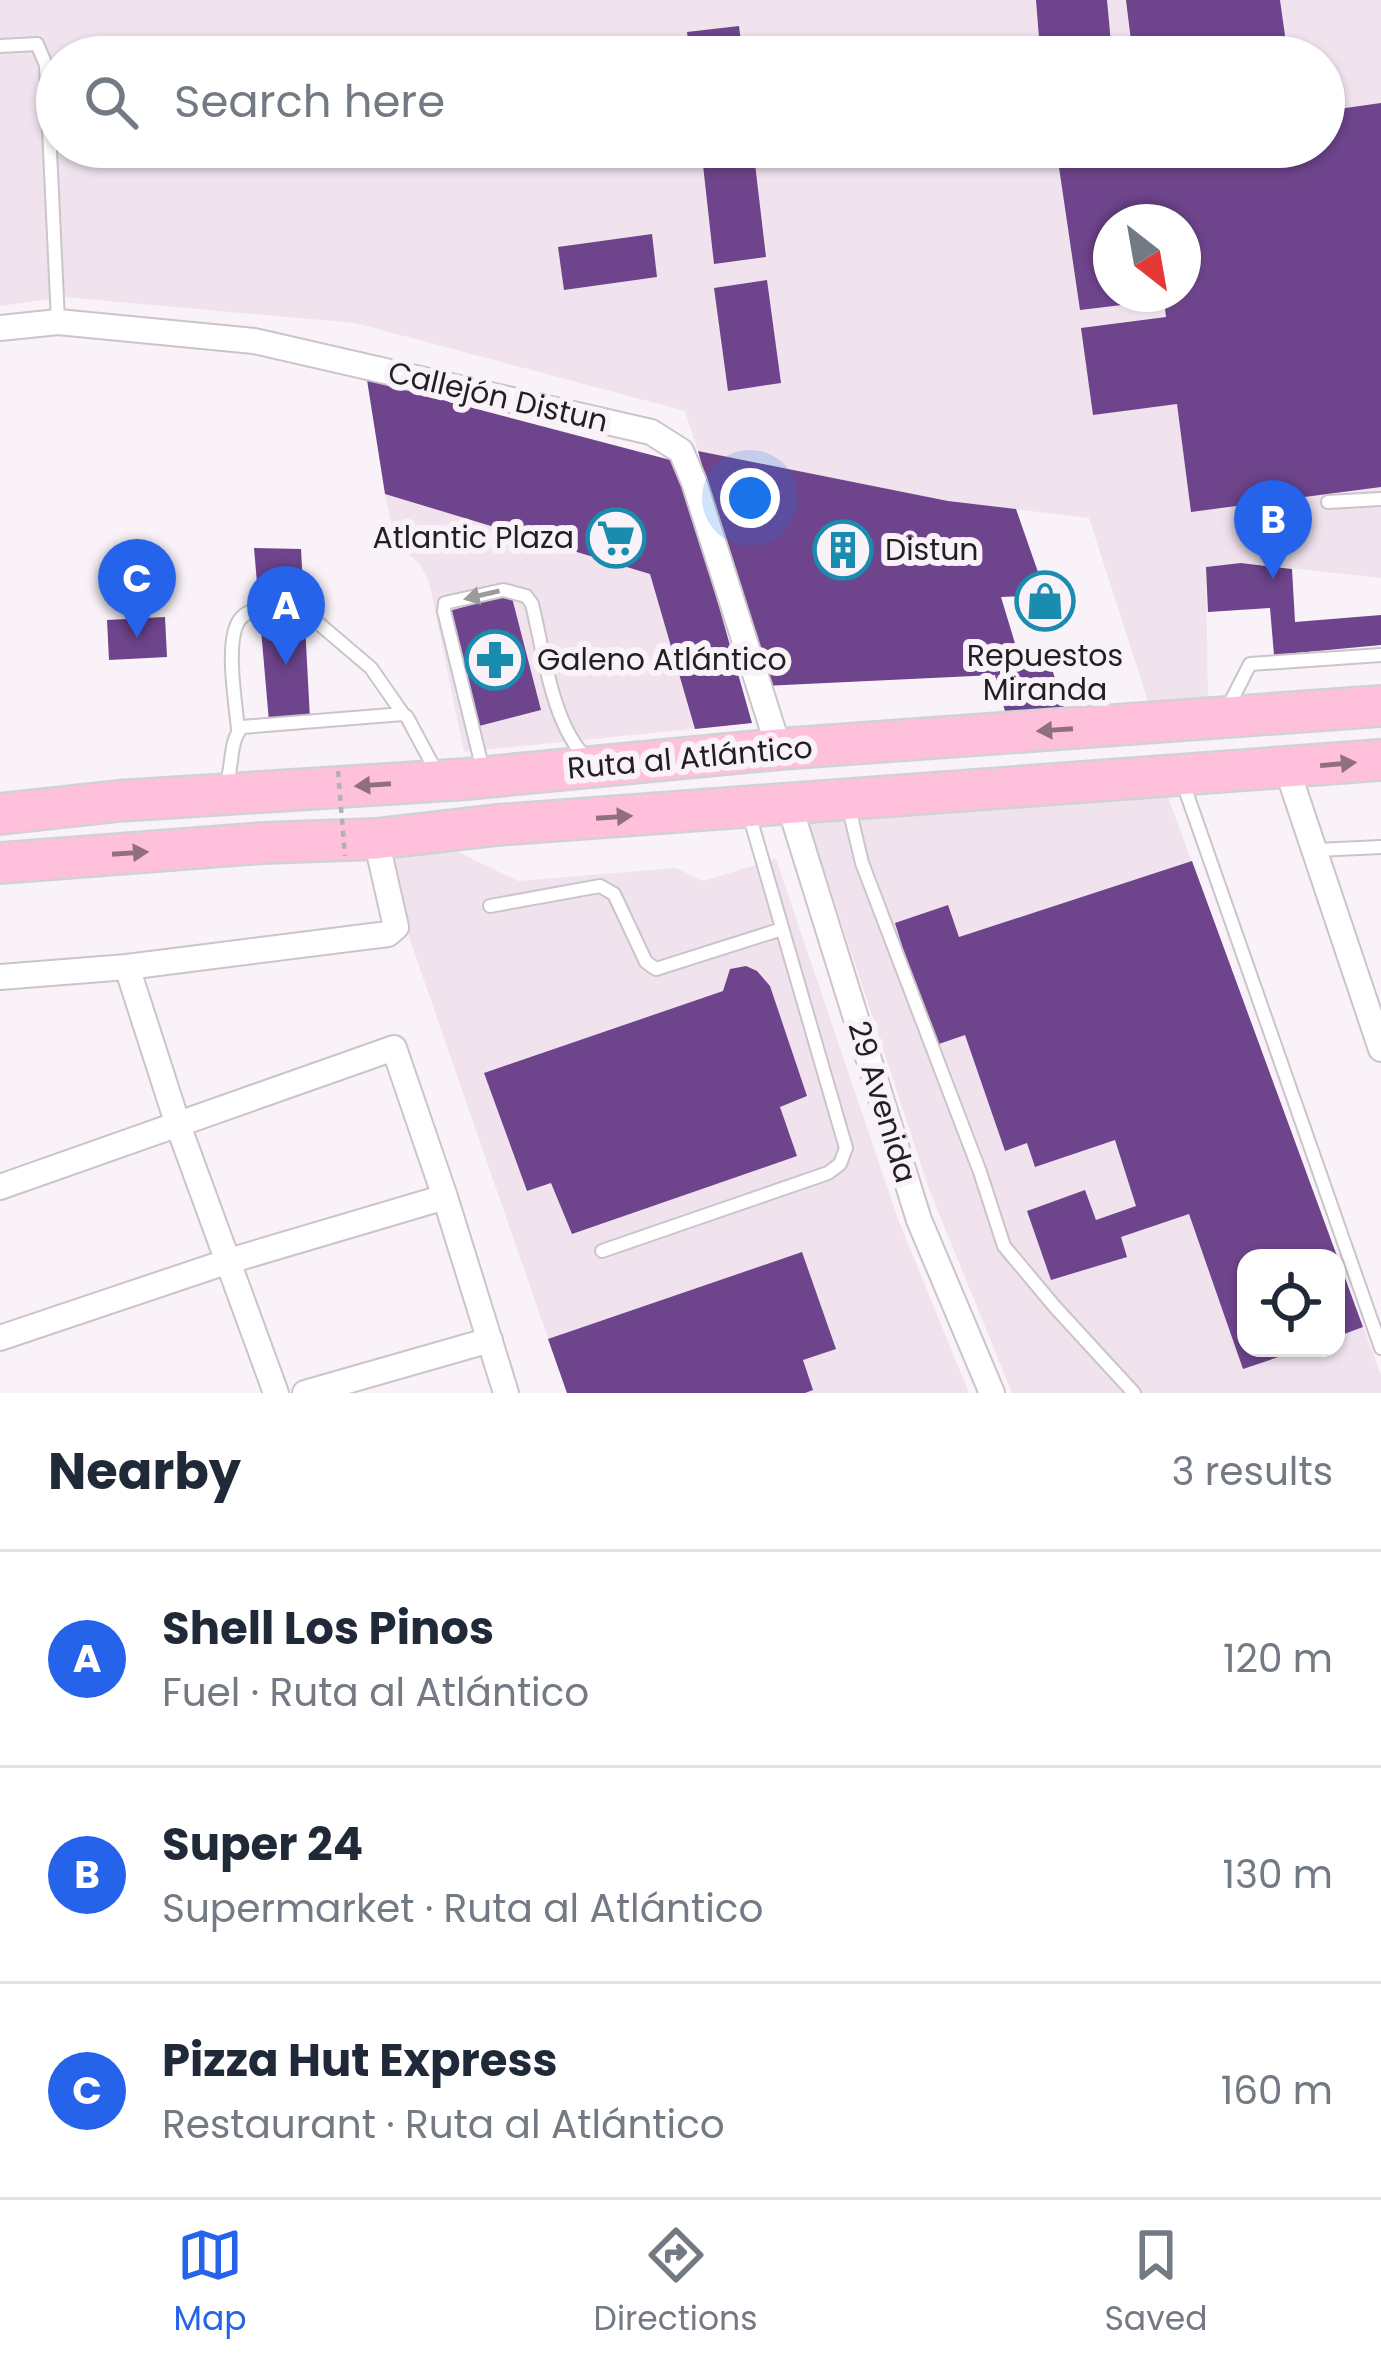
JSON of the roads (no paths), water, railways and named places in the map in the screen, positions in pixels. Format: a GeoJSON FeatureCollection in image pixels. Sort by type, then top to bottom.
{"type":"FeatureCollection","features":[{"type":"Feature","properties":{"kind":"highway","name":"Ruta al Atlántico"},"geometry":{"type":"LineString","coordinates":[[0,814],[454,780],[1147,714],[1222,718],[1381,706]]}},
{"type":"Feature","properties":{"kind":"highway"},"geometry":{"type":"LineString","coordinates":[[1222,718],[1223,772]]}},
{"type":"Feature","properties":{"kind":"highway","name":"Ruta al Atlántico"},"geometry":{"type":"LineString","coordinates":[[0,863],[263,843],[360,848],[497,825],[1381,760]]}},
{"type":"Feature","properties":{"kind":"street","name":"Callejón Distun"},"geometry":{"type":"LineString","coordinates":[[0,328],[58,322],[254,340],[651,432],[681,451],[694,482],[779,749]]}},
{"type":"Feature","properties":{"kind":"street"},"geometry":{"type":"LineString","coordinates":[[1287,769],[1377,1021],[1381,1049]]}},
{"type":"Feature","properties":{"kind":"street","name":"29 Avenida"},"geometry":{"type":"LineString","coordinates":[[789,804],[919,1220],[992,1393]]}},
{"type":"Feature","properties":{"kind":"street"},"geometry":{"type":"LineString","coordinates":[[0,977],[128,967],[388,934],[396,927],[360,848]]}},
{"type":"Feature","properties":{"kind":"street"},"geometry":{"type":"LineString","coordinates":[[128,967],[178,1125],[276,1393]]}},
{"type":"Feature","properties":{"kind":"street"},"geometry":{"type":"LineString","coordinates":[[0,1186],[394,1048],[506,1393]]}},
{"type":"Feature","properties":{"kind":"street"},"geometry":{"type":"LineString","coordinates":[[0,1338],[445,1197]]}},
{"type":"Feature","properties":{"kind":"street"},"geometry":{"type":"LineString","coordinates":[[305,1393],[490,1340]]}},
{"type":"Feature","properties":{"kind":"lane"},"geometry":{"type":"LineString","coordinates":[[0,46],[36,44]]}},
{"type":"Feature","properties":{"kind":"lane"},"geometry":{"type":"LineString","coordinates":[[51,168],[58,322]]}},
{"type":"Feature","properties":{"kind":"lane"},"geometry":{"type":"LineString","coordinates":[[1328,502],[1381,499]]}},
{"type":"Feature","properties":{"kind":"lane"},"geometry":{"type":"LineString","coordinates":[[304,611],[371,668],[454,780],[481,762],[445,603],[503,590],[526,596],[532,604],[562,724],[576,749],[606,766]]}},
{"type":"Feature","properties":{"kind":"lane"},"geometry":{"type":"LineString","coordinates":[[222,794],[238,730],[231,639],[239,619],[259,610]]}},
{"type":"Feature","properties":{"kind":"lane"},"geometry":{"type":"LineString","coordinates":[[1222,718],[1250,664],[1381,655]]}},
{"type":"Feature","properties":{"kind":"lane"},"geometry":{"type":"LineString","coordinates":[[238,730],[403,714]]}},
{"type":"Feature","properties":{"kind":"lane"},"geometry":{"type":"LineString","coordinates":[[1181,776],[1381,1348]]}},
{"type":"Feature","properties":{"kind":"lane"},"geometry":{"type":"LineString","coordinates":[[847,800],[862,863],[1004,1246],[1134,1393]]}},
{"type":"Feature","properties":{"kind":"lane"},"geometry":{"type":"LineString","coordinates":[[602,1251],[828,1173],[840,1164],[845,1148],[747,807]]}},
{"type":"Feature","properties":{"kind":"lane"},"geometry":{"type":"LineString","coordinates":[[1316,850],[1381,847]]}},
{"type":"Feature","properties":{"kind":"lane"},"geometry":{"type":"LineString","coordinates":[[490,906],[600,886],[614,894],[646,962],[656,969],[782,929]]}},
{"type":"Feature","properties":{"kind":"place","name":"Atlantic Plaza"},"geometry":{"type":"Point","coordinates":[616,538]}},
{"type":"Feature","properties":{"kind":"place","name":"Distun"},"geometry":{"type":"Point","coordinates":[843,550]}},
{"type":"Feature","properties":{"kind":"place","name":"Super 24"},"geometry":{"type":"Point","coordinates":[1273,579]}},
{"type":"Feature","properties":{"kind":"place","name":"Repuestos Miranda"},"geometry":{"type":"Point","coordinates":[1045,601]}},
{"type":"Feature","properties":{"kind":"place","name":"Pizza Hut Express"},"geometry":{"type":"Point","coordinates":[137,638]}},
{"type":"Feature","properties":{"kind":"place","name":"Galeno Atlántico"},"geometry":{"type":"Point","coordinates":[495,660]}},
{"type":"Feature","properties":{"kind":"place","name":"Shell Los Pinos"},"geometry":{"type":"Point","coordinates":[286,665]}}]}
